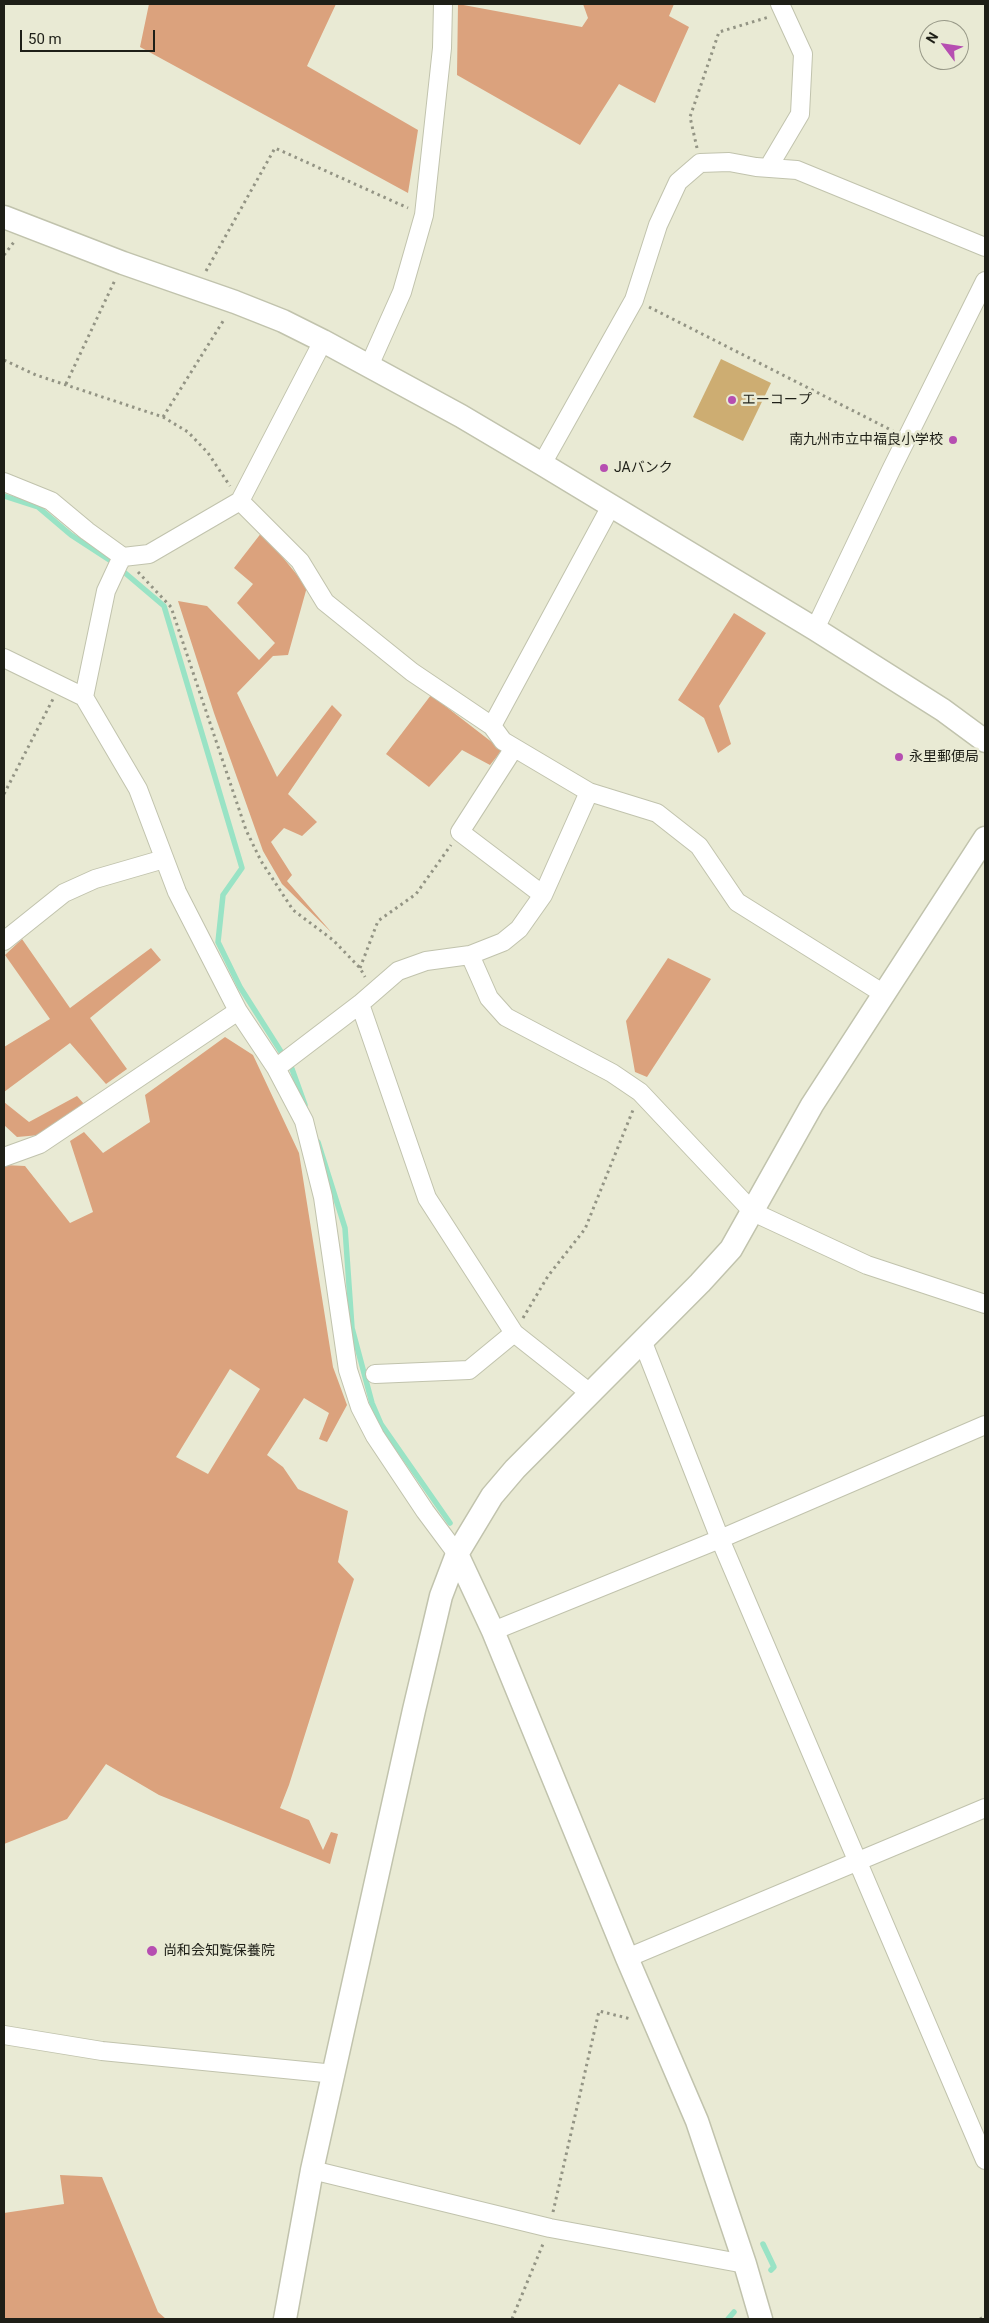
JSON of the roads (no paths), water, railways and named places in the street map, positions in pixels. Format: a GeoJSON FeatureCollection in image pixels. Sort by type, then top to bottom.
{"type":"FeatureCollection","features":[{"type":"Feature","properties":{"kind":"street"},"geometry":{"type":"LineString","coordinates":[[369,366],[402,292],[424,215],[442,48],[443,4]]}},
{"type":"Feature","properties":{"kind":"street"},"geometry":{"type":"LineString","coordinates":[[768,168],[800,114],[803,54],[782,8]]}},
{"type":"Feature","properties":{"kind":"street"},"geometry":{"type":"LineString","coordinates":[[542,464],[634,300],[658,225],[678,182],[700,162],[729,162],[797,170],[985,247]]}},
{"type":"Feature","properties":{"kind":"street"},"geometry":{"type":"LineString","coordinates":[[4,217],[123,263],[235,302],[283,321],[323,341],[461,416],[816,629],[943,710],[985,741]]}},
{"type":"Feature","properties":{"kind":"street"},"geometry":{"type":"LineString","coordinates":[[816,629],[906,438],[985,281]]}},
{"type":"Feature","properties":{"kind":"street"},"geometry":{"type":"LineString","coordinates":[[84,697],[106,591],[119,564],[149,554],[240,501],[323,341]]}},
{"type":"Feature","properties":{"kind":"street"},"geometry":{"type":"LineString","coordinates":[[4,482],[51,501],[86,531],[119,564]]}},
{"type":"Feature","properties":{"kind":"street"},"geometry":{"type":"LineString","coordinates":[[240,501],[300,561],[325,602],[412,672],[492,726],[503,741],[589,792],[657,813],[699,846],[737,902],[884,994]]}},
{"type":"Feature","properties":{"kind":"street"},"geometry":{"type":"LineString","coordinates":[[492,726],[611,506]]}},
{"type":"Feature","properties":{"kind":"street"},"geometry":{"type":"LineString","coordinates":[[4,658],[84,697],[138,788],[177,892],[238,1011],[284,1062],[304,1121],[323,1197],[348,1370],[360,1407],[375,1436],[424,1511],[457,1554],[493,1631],[627,1958],[697,2121],[745,2264],[761,2319]]}},
{"type":"Feature","properties":{"kind":"street"},"geometry":{"type":"LineString","coordinates":[[514,748],[460,832],[543,895]]}},
{"type":"Feature","properties":{"kind":"street"},"geometry":{"type":"LineString","coordinates":[[284,1062],[360,1004],[398,971],[426,961],[470,955],[504,942],[519,929],[543,895],[589,792]]}},
{"type":"Feature","properties":{"kind":"street"},"geometry":{"type":"LineString","coordinates":[[285,2319],[312,2170],[441,1596],[457,1554],[492,1496],[514,1469],[700,1283],[731,1249],[812,1105],[985,838]]}},
{"type":"Feature","properties":{"kind":"street"},"geometry":{"type":"LineString","coordinates":[[4,941],[64,892],[95,879],[164,859]]}},
{"type":"Feature","properties":{"kind":"street"},"geometry":{"type":"LineString","coordinates":[[470,955],[489,998],[506,1017],[612,1073],[640,1092],[753,1212],[867,1265],[985,1304]]}},
{"type":"Feature","properties":{"kind":"street"},"geometry":{"type":"LineString","coordinates":[[360,1004],[427,1198],[514,1333],[590,1393]]}},
{"type":"Feature","properties":{"kind":"street"},"geometry":{"type":"LineString","coordinates":[[4,1157],[40,1144],[238,1011]]}},
{"type":"Feature","properties":{"kind":"street"},"geometry":{"type":"LineString","coordinates":[[375,1374],[469,1370],[514,1333]]}},
{"type":"Feature","properties":{"kind":"street"},"geometry":{"type":"LineString","coordinates":[[642,1340],[720,1539],[985,2160]]}},
{"type":"Feature","properties":{"kind":"street"},"geometry":{"type":"LineString","coordinates":[[493,1631],[720,1539],[985,1425]]}},
{"type":"Feature","properties":{"kind":"street"},"geometry":{"type":"LineString","coordinates":[[627,1958],[985,1808]]}},
{"type":"Feature","properties":{"kind":"street"},"geometry":{"type":"LineString","coordinates":[[4,2035],[102,2051],[334,2074]]}},
{"type":"Feature","properties":{"kind":"street"},"geometry":{"type":"LineString","coordinates":[[312,2170],[550,2228],[745,2264]]}},
{"type":"Feature","properties":{"kind":"waterway"},"geometry":{"type":"LineString","coordinates":[[4,496],[38,507],[71,535],[111,561],[164,606],[242,868],[223,895],[218,942],[240,987],[292,1069],[305,1105]]}},
{"type":"Feature","properties":{"kind":"waterway"},"geometry":{"type":"LineString","coordinates":[[318,1142],[345,1228],[352,1328],[372,1403],[381,1424],[450,1523]]}},
{"type":"Feature","properties":{"kind":"waterway"},"geometry":{"type":"LineString","coordinates":[[763,2244],[774,2267],[771,2270]]}},
{"type":"Feature","properties":{"kind":"waterway"},"geometry":{"type":"LineString","coordinates":[[728,2319],[734,2312]]}},
{"type":"Feature","properties":{"kind":"place","name":"エーコープ"},"geometry":{"type":"Point","coordinates":[732,400]}},
{"type":"Feature","properties":{"kind":"place","name":"南九州市立中福良小学校"},"geometry":{"type":"Point","coordinates":[953,440]}},
{"type":"Feature","properties":{"kind":"place","name":"JAバンク"},"geometry":{"type":"Point","coordinates":[604,468]}},
{"type":"Feature","properties":{"kind":"place","name":"永里郵便局"},"geometry":{"type":"Point","coordinates":[899,757]}},
{"type":"Feature","properties":{"kind":"place","name":"尚和会知覧保養院"},"geometry":{"type":"Point","coordinates":[152,1951]}}]}
